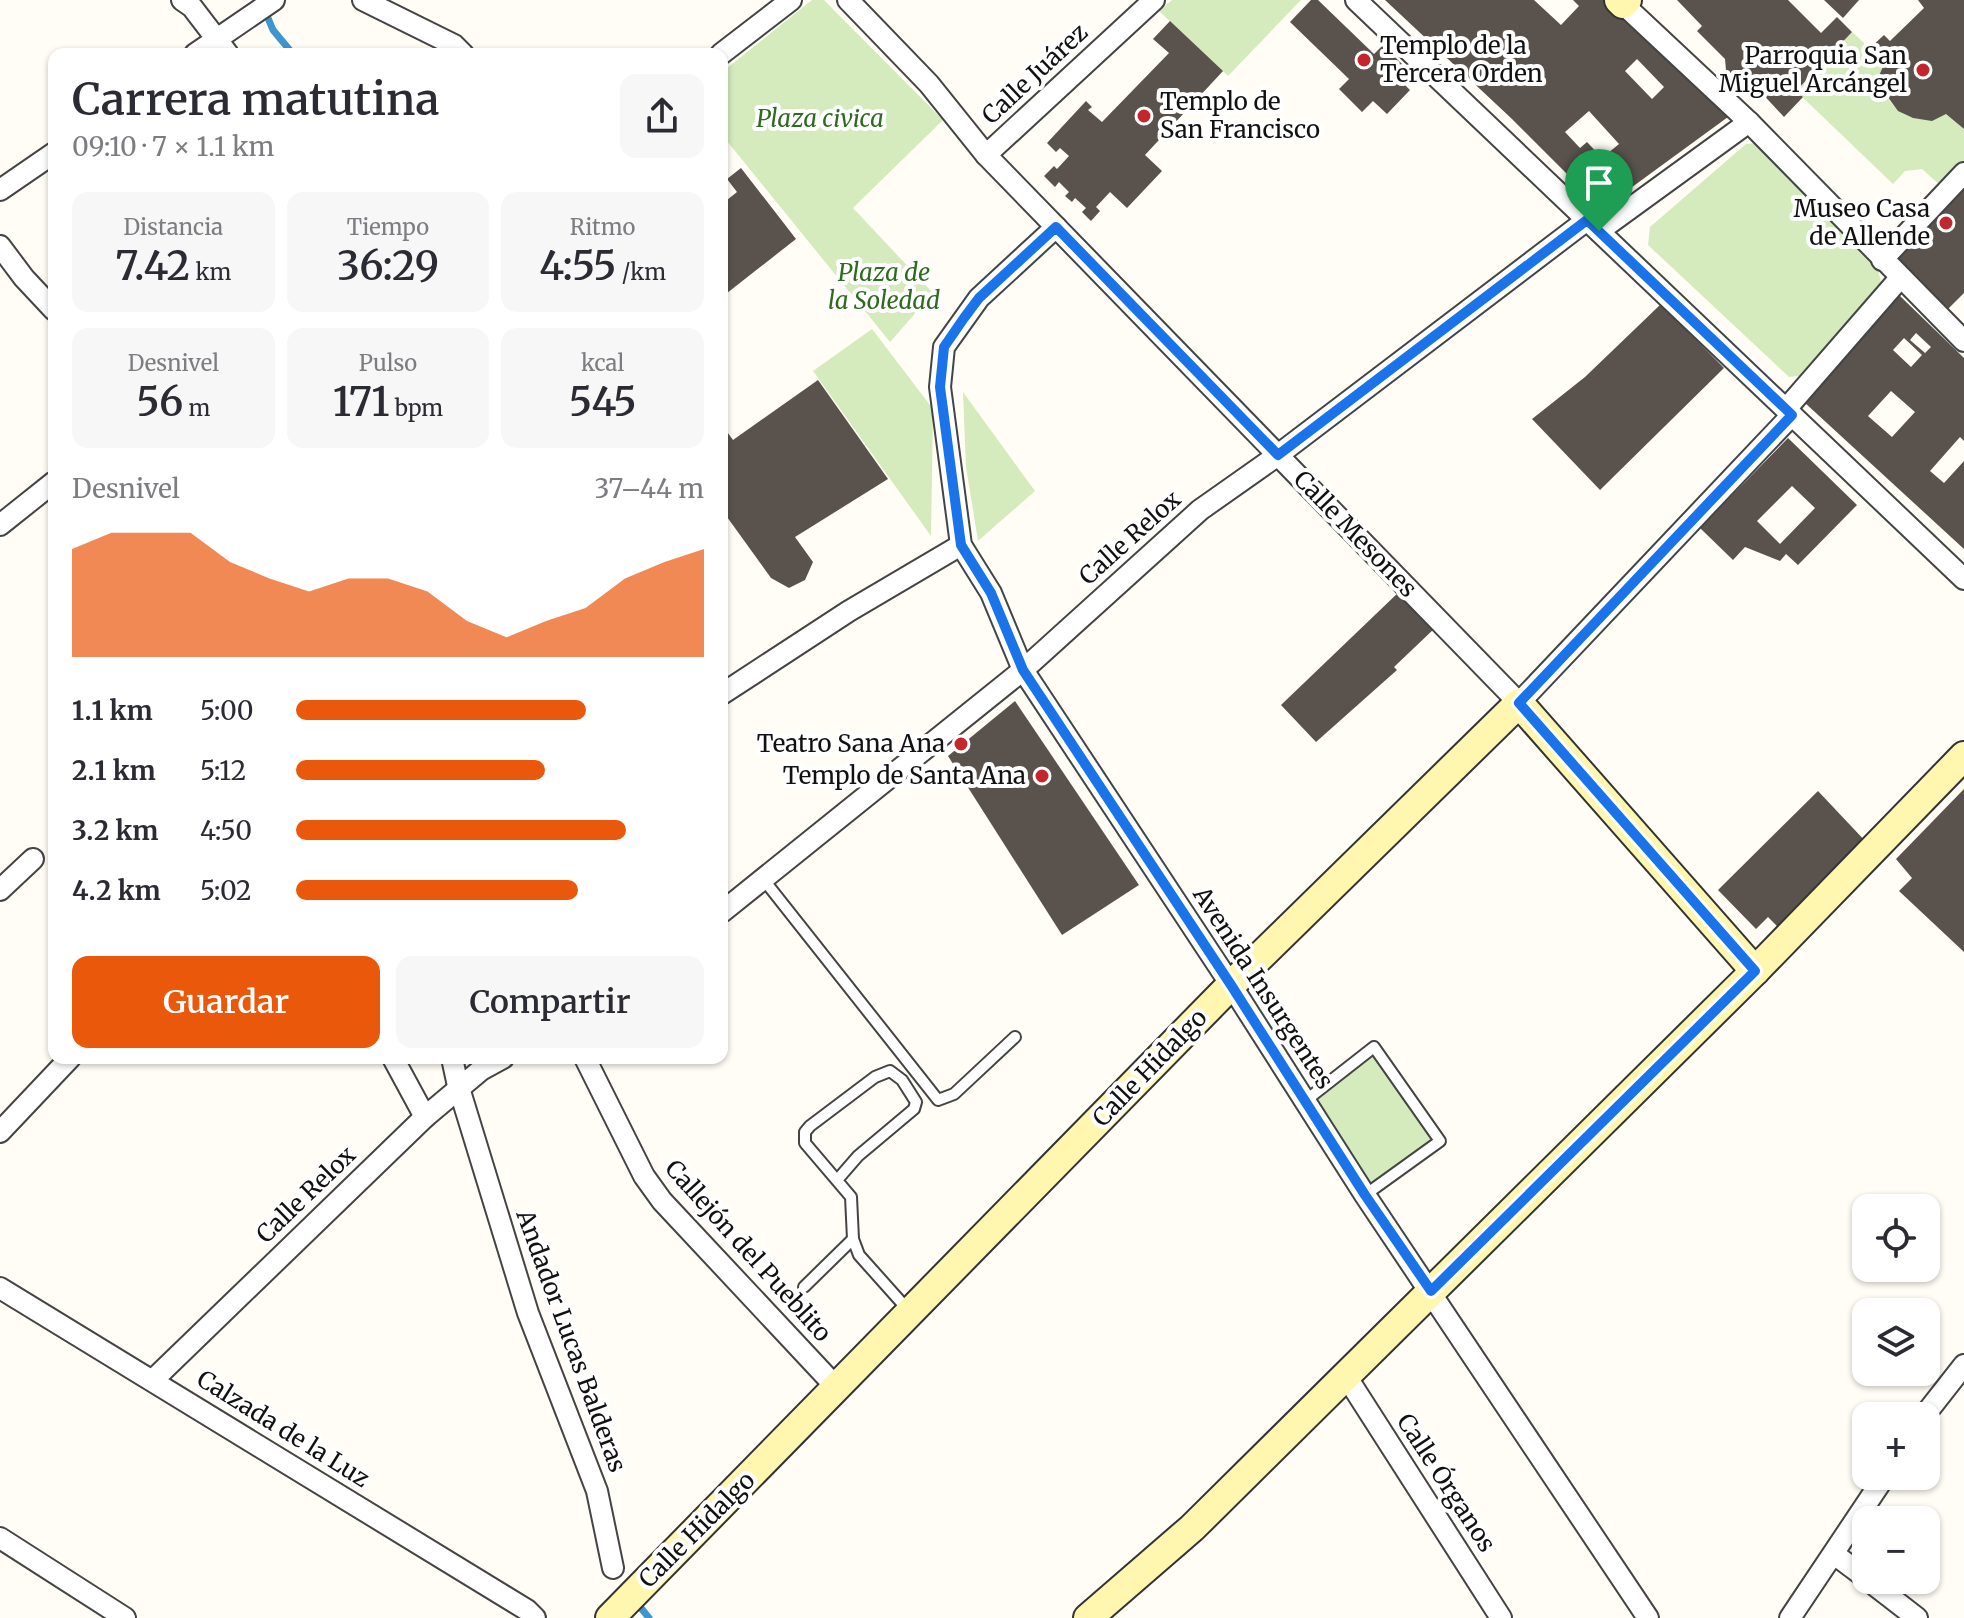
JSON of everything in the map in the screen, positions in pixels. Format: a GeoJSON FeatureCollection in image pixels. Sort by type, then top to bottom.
{"type":"FeatureCollection","features":[{"type":"Feature","properties":{"kind":"main road","name":"Calle Mesones"},"geometry":{"type":"LineString","coordinates":[[1519,703],[1755,971]]}},
{"type":"Feature","properties":{"kind":"main road","name":"Calle Hidalgo"},"geometry":{"type":"LineString","coordinates":[[610,1618],[1231,985],[1519,703]]}},
{"type":"Feature","properties":{"kind":"main road"},"geometry":{"type":"LineString","coordinates":[[1088,1618],[1192,1528],[1755,971],[1964,756]]}},
{"type":"Feature","properties":{"kind":"street"},"geometry":{"type":"LineString","coordinates":[[182,0],[192,7],[222,47],[274,0]]}},
{"type":"Feature","properties":{"kind":"street"},"geometry":{"type":"LineString","coordinates":[[363,0],[457,48]]}},
{"type":"Feature","properties":{"kind":"street"},"geometry":{"type":"LineString","coordinates":[[728,49],[791,0]]}},
{"type":"Feature","properties":{"kind":"street","name":"Calle Mesones"},"geometry":{"type":"LineString","coordinates":[[848,0],[929,84],[986,155],[1519,703]]}},
{"type":"Feature","properties":{"kind":"street","name":"Calle Juárez"},"geometry":{"type":"LineString","coordinates":[[986,155],[1154,0]]}},
{"type":"Feature","properties":{"kind":"street"},"geometry":{"type":"LineString","coordinates":[[1356,0],[1964,579]]}},
{"type":"Feature","properties":{"kind":"street"},"geometry":{"type":"LineString","coordinates":[[1623,1],[1749,122],[1964,341]]}},
{"type":"Feature","properties":{"kind":"street","name":"Calle Relox"},"geometry":{"type":"LineString","coordinates":[[728,907],[1023,670],[1200,510],[1593,225],[1749,122]]}},
{"type":"Feature","properties":{"kind":"street"},"geometry":{"type":"LineString","coordinates":[[0,190],[48,157]]}},
{"type":"Feature","properties":{"kind":"street"},"geometry":{"type":"LineString","coordinates":[[1882,260],[1964,173]]}},
{"type":"Feature","properties":{"kind":"street","name":"Avenida Insurgentes"},"geometry":{"type":"LineString","coordinates":[[1056,227],[979,298],[944,347],[940,387],[961,545],[991,593],[1023,670],[1365,1195],[1648,1618]]}},
{"type":"Feature","properties":{"kind":"street"},"geometry":{"type":"LineString","coordinates":[[0,246],[48,304]]}},
{"type":"Feature","properties":{"kind":"street","name":"Calle Hidalgo"},"geometry":{"type":"LineString","coordinates":[[1519,703],[1789,412],[1900,278]]}},
{"type":"Feature","properties":{"kind":"street"},"geometry":{"type":"LineString","coordinates":[[0,525],[48,487]]}},
{"type":"Feature","properties":{"kind":"street"},"geometry":{"type":"LineString","coordinates":[[728,690],[849,611],[961,545]]}},
{"type":"Feature","properties":{"kind":"street"},"geometry":{"type":"LineString","coordinates":[[0,890],[33,859]]}},
{"type":"Feature","properties":{"kind":"street"},"geometry":{"type":"LineString","coordinates":[[0,1132],[64,1064]]}},
{"type":"Feature","properties":{"kind":"street"},"geometry":{"type":"LineString","coordinates":[[396,1064],[425,1117]]}},
{"type":"Feature","properties":{"kind":"street","name":"Andador Lucas Balderas"},"geometry":{"type":"LineString","coordinates":[[453,1064],[528,1313],[597,1491],[613,1568]]}},
{"type":"Feature","properties":{"kind":"street","name":"Calle Relox"},"geometry":{"type":"LineString","coordinates":[[153,1380],[425,1117],[458,1087],[492,1064]]}},
{"type":"Feature","properties":{"kind":"street","name":"Callejón del Pueblito"},"geometry":{"type":"LineString","coordinates":[[588,1064],[644,1176],[662,1201],[837,1388]]}},
{"type":"Feature","properties":{"kind":"street","name":"Calzada de la Luz"},"geometry":{"type":"LineString","coordinates":[[0,1288],[527,1610],[535,1618]]}},
{"type":"Feature","properties":{"kind":"street"},"geometry":{"type":"LineString","coordinates":[[1935,1402],[1964,1365]]}},
{"type":"Feature","properties":{"kind":"street","name":"Calle Órganos"},"geometry":{"type":"LineString","coordinates":[[1346,1376],[1501,1618]]}},
{"type":"Feature","properties":{"kind":"street"},"geometry":{"type":"LineString","coordinates":[[1790,1618],[1876,1490]]}},
{"type":"Feature","properties":{"kind":"street"},"geometry":{"type":"LineString","coordinates":[[0,1538],[125,1618]]}},
{"type":"Feature","properties":{"kind":"street"},"geometry":{"type":"LineString","coordinates":[[1834,1554],[1852,1568]]}},
{"type":"Feature","properties":{"kind":"street"},"geometry":{"type":"LineString","coordinates":[[1886,1594],[1917,1618]]}},
{"type":"Feature","properties":{"kind":"lane"},"geometry":{"type":"LineString","coordinates":[[764,880],[938,1100],[954,1094],[1015,1037]]}},
{"type":"Feature","properties":{"kind":"lane"},"geometry":{"type":"LineString","coordinates":[[1305,1101],[1374,1047],[1440,1141],[1365,1195]]}},
{"type":"Feature","properties":{"kind":"lane"},"geometry":{"type":"LineString","coordinates":[[838,1179],[858,1156],[914,1109],[916,1102],[902,1080],[890,1071],[875,1077],[805,1132],[805,1143],[851,1197],[853,1239],[859,1255],[911,1312]]}},
{"type":"Feature","properties":{"kind":"lane"},"geometry":{"type":"LineString","coordinates":[[804,1287],[853,1239]]}},
{"type":"Feature","properties":{"kind":"green space","name":"Plaza civica"},"geometry":{"type":"Polygon","coordinates":[[[812,0],[824,0],[943,120],[853,208],[933,293],[890,342],[728,142],[728,67],[812,0]]]}},
{"type":"Feature","properties":{"kind":"green space"},"geometry":{"type":"Polygon","coordinates":[[[1172,0],[1301,0],[1228,76],[1159,11],[1172,0]]]}},
{"type":"Feature","properties":{"kind":"green space"},"geometry":{"type":"Polygon","coordinates":[[[1852,32],[1885,62],[1878,78],[1889,99],[1904,114],[1923,119],[1946,114],[1964,129],[1964,161],[1941,186],[1922,169],[1905,171],[1893,184],[1796,91],[1852,32]]]}},
{"type":"Feature","properties":{"kind":"green space"},"geometry":{"type":"Polygon","coordinates":[[[1758,143],[1877,266],[1881,282],[1799,376],[1789,377],[1648,245],[1650,227],[1746,144],[1758,143]]]}},
{"type":"Feature","properties":{"kind":"green space"},"geometry":{"type":"Polygon","coordinates":[[[872,329],[933,409],[931,536],[813,371],[872,329]]]}},
{"type":"Feature","properties":{"kind":"green space"},"geometry":{"type":"Polygon","coordinates":[[[963,392],[1035,491],[978,541],[966,467],[963,392]]]}},
{"type":"Feature","properties":{"kind":"green space"},"geometry":{"type":"Polygon","coordinates":[[[1374,1047],[1440,1141],[1365,1195],[1305,1101],[1374,1047]]]}},
{"type":"Feature","properties":{"kind":"building","name":"Templo de la Tercera Orden"},"geometry":{"type":"Polygon","coordinates":[[[1311,0],[1318,0],[1374,54],[1383,45],[1405,67],[1396,76],[1410,90],[1387,114],[1373,101],[1362,112],[1339,89],[1349,79],[1290,22],[1311,0]]]}},
{"type":"Feature","properties":{"kind":"building"},"geometry":{"type":"Polygon","coordinates":[[[1385,0],[1534,0],[1561,25],[1579,6],[1573,0],[1608,0],[1728,117],[1602,209],[1385,0]],[[1637,59],[1625,71],[1652,99],[1664,87],[1637,59]],[[1589,111],[1565,132],[1580,148],[1587,142],[1602,158],[1619,144],[1589,111]]]}},
{"type":"Feature","properties":{"kind":"building"},"geometry":{"type":"Polygon","coordinates":[[[1677,0],[1788,0],[1821,33],[1837,17],[1852,32],[1796,91],[1803,97],[1784,117],[1757,88],[1749,88],[1736,81],[1726,70],[1725,59],[1697,31],[1702,26],[1677,0]]]}},
{"type":"Feature","properties":{"kind":"building"},"geometry":{"type":"Polygon","coordinates":[[[1824,0],[1859,0],[1843,18],[1824,0]]]}},
{"type":"Feature","properties":{"kind":"building","name":"Parroquia San Miguel Arcángel"},"geometry":{"type":"Polygon","coordinates":[[[1918,0],[1964,0],[1964,129],[1946,114],[1932,121],[1913,118],[1898,111],[1878,78],[1885,62],[1870,48],[1884,35],[1890,41],[1924,8],[1918,0]]]}},
{"type":"Feature","properties":{"kind":"building","name":"Templo de San Francisco"},"geometry":{"type":"Polygon","coordinates":[[[1170,21],[1223,71],[1145,155],[1162,171],[1127,208],[1110,192],[1096,207],[1100,211],[1091,221],[1082,212],[1086,208],[1075,198],[1072,202],[1065,196],[1069,192],[1059,182],[1055,187],[1044,176],[1054,166],[1057,169],[1069,156],[1060,148],[1056,152],[1047,143],[1086,101],[1092,107],[1088,110],[1102,122],[1169,53],[1153,39],[1170,21]]]}},
{"type":"Feature","properties":{"kind":"building"},"geometry":{"type":"Polygon","coordinates":[[[741,168],[796,239],[728,292],[728,199],[737,192],[728,178],[741,168]]]}},
{"type":"Feature","properties":{"kind":"building","name":"Museo Casa de Allende"},"geometry":{"type":"Polygon","coordinates":[[[1964,187],[1964,293],[1946,311],[1893,259],[1964,187]]]}},
{"type":"Feature","properties":{"kind":"building"},"geometry":{"type":"Polygon","coordinates":[[[1898,294],[1964,358],[1964,441],[1960,437],[1930,471],[1944,483],[1964,461],[1964,549],[1804,402],[1898,294]],[[1916,333],[1910,340],[1925,353],[1931,347],[1916,333]],[[1904,338],[1893,350],[1911,367],[1922,355],[1904,338]],[[1891,391],[1868,416],[1892,437],[1915,412],[1891,391]]]}},
{"type":"Feature","properties":{"kind":"building"},"geometry":{"type":"Polygon","coordinates":[[[1661,304],[1724,368],[1600,490],[1532,419],[1585,377],[1661,304]]]}},
{"type":"Feature","properties":{"kind":"building"},"geometry":{"type":"Polygon","coordinates":[[[818,380],[888,479],[795,537],[813,562],[805,580],[789,588],[771,578],[728,518],[728,433],[733,440],[818,380]]]}},
{"type":"Feature","properties":{"kind":"building"},"geometry":{"type":"Polygon","coordinates":[[[1788,438],[1857,505],[1798,565],[1786,554],[1780,561],[1745,547],[1733,560],[1700,528],[1788,438]],[[1792,486],[1757,521],[1780,544],[1815,508],[1792,486]]]}},
{"type":"Feature","properties":{"kind":"building"},"geometry":{"type":"Polygon","coordinates":[[[1401,590],[1436,627],[1394,667],[1397,670],[1316,742],[1281,705],[1401,590]]]}},
{"type":"Feature","properties":{"kind":"building"},"geometry":{"type":"Polygon","coordinates":[[[1015,701],[1139,885],[1062,935],[948,756],[1015,701]]]}},
{"type":"Feature","properties":{"kind":"building"},"geometry":{"type":"Polygon","coordinates":[[[1964,789],[1964,952],[1899,891],[1912,878],[1896,859],[1964,789]]]}},
{"type":"Feature","properties":{"kind":"building"},"geometry":{"type":"Polygon","coordinates":[[[1818,791],[1868,844],[1780,929],[1768,917],[1756,929],[1718,890],[1818,791]]]}},
{"type":"Feature","properties":{"kind":"waterway"},"geometry":{"type":"LineString","coordinates":[[268,18],[273,30],[288,48]]}},
{"type":"Feature","properties":{"kind":"waterway"},"geometry":{"type":"LineString","coordinates":[[641,1608],[649,1618]]}},
{"type":"Feature","properties":{"kind":"place","name":"Templo de la Tercera Orden"},"geometry":{"type":"Point","coordinates":[1364,60]}},
{"type":"Feature","properties":{"kind":"place","name":"Parroquia San Miguel Arcángel"},"geometry":{"type":"Point","coordinates":[1923,70]}},
{"type":"Feature","properties":{"kind":"place","name":"Templo de San Francisco"},"geometry":{"type":"Point","coordinates":[1144,116]}},
{"type":"Feature","properties":{"kind":"place","name":"Museo Casa de Allende"},"geometry":{"type":"Point","coordinates":[1946,223]}},
{"type":"Feature","properties":{"kind":"place","name":"Teatro Sana Ana"},"geometry":{"type":"Point","coordinates":[961,744]}},
{"type":"Feature","properties":{"kind":"place","name":"Templo de Santa Ana"},"geometry":{"type":"Point","coordinates":[1042,776]}},
{"type":"Feature","properties":{"kind":"route"},"geometry":{"type":"LineString","coordinates":[[1587,220],[1599,231],[1792,415],[1519,703],[1755,971],[1431,1291],[1365,1195],[1023,670],[991,593],[961,545],[940,387],[941,362],[944,347],[979,298],[1056,227],[1278,455],[1587,220]]}},
{"type":"Feature","properties":{"kind":"park label","name":"Plaza de la Soledad"},"geometry":{"type":"Point","coordinates":[884,287]}}]}
